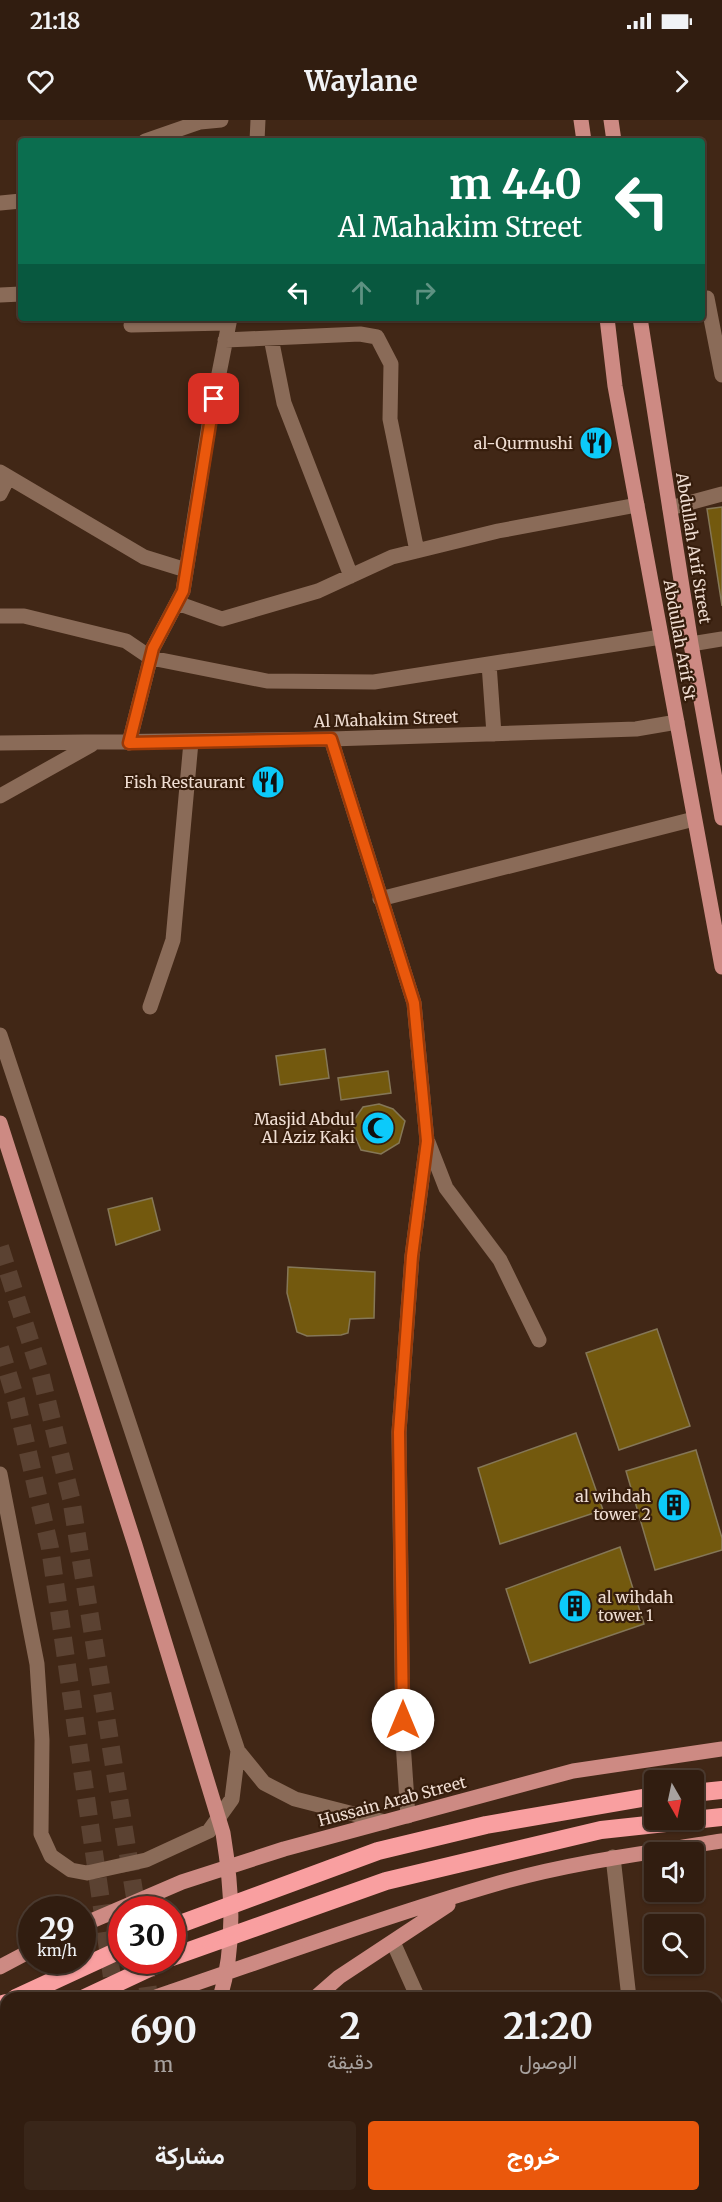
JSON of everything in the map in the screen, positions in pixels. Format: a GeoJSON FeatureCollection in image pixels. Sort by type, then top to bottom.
{"type":"FeatureCollection","features":[{"type":"Feature","properties":{"kind":"highway"},"geometry":{"type":"LineString","coordinates":[[704,1792],[722,1790]]}},
{"type":"Feature","properties":{"kind":"highway"},"geometry":{"type":"LineString","coordinates":[[186,1922],[378,1851],[486,1825],[644,1797]]}},
{"type":"Feature","properties":{"kind":"highway"},"geometry":{"type":"LineString","coordinates":[[186,1952],[386,1881],[601,1830],[657,1822],[722,1817]]}},
{"type":"Feature","properties":{"kind":"highway"},"geometry":{"type":"LineString","coordinates":[[29,1992],[108,1955]]}},
{"type":"Feature","properties":{"kind":"highway"},"geometry":{"type":"LineString","coordinates":[[98,1992],[136,1974]]}},
{"type":"Feature","properties":{"kind":"main road"},"geometry":{"type":"LineString","coordinates":[[581,120],[584,138]]}},
{"type":"Feature","properties":{"kind":"main road"},"geometry":{"type":"LineString","coordinates":[[611,120],[614,138]]}},
{"type":"Feature","properties":{"kind":"main road","name":"Abdullah Arif St"},"geometry":{"type":"LineString","coordinates":[[607,321],[615,386],[722,967]]}},
{"type":"Feature","properties":{"kind":"main road","name":"Abdullah Arif Street"},"geometry":{"type":"LineString","coordinates":[[640,321],[691,644],[721,812]]}},
{"type":"Feature","properties":{"kind":"main road"},"geometry":{"type":"LineString","coordinates":[[662,643],[691,644]]}},
{"type":"Feature","properties":{"kind":"main road"},"geometry":{"type":"LineString","coordinates":[[0,1123],[175,1674],[223,1833],[231,1880],[230,1952],[221,1992]]}},
{"type":"Feature","properties":{"kind":"main road","name":"Hussain Arab Street"},"geometry":{"type":"LineString","coordinates":[[96,1918],[183,1882],[284,1848],[573,1771],[722,1749]]}},
{"type":"Feature","properties":{"kind":"main road"},"geometry":{"type":"LineString","coordinates":[[170,1992],[297,1946],[500,1883],[613,1857],[722,1841]]}},
{"type":"Feature","properties":{"kind":"main road"},"geometry":{"type":"LineString","coordinates":[[322,1992],[339,1977],[463,1895]]}},
{"type":"Feature","properties":{"kind":"main road"},"geometry":{"type":"LineString","coordinates":[[0,1966],[18,1957]]}},
{"type":"Feature","properties":{"kind":"street"},"geometry":{"type":"LineString","coordinates":[[153,138],[200,121],[221,120]]}},
{"type":"Feature","properties":{"kind":"street"},"geometry":{"type":"LineString","coordinates":[[257,138],[258,120]]}},
{"type":"Feature","properties":{"kind":"street"},"geometry":{"type":"LineString","coordinates":[[0,203],[18,201]]}},
{"type":"Feature","properties":{"kind":"street"},"geometry":{"type":"LineString","coordinates":[[0,295],[18,294]]}},
{"type":"Feature","properties":{"kind":"street"},"geometry":{"type":"LineString","coordinates":[[705,299],[722,294]]}},
{"type":"Feature","properties":{"kind":"street"},"geometry":{"type":"LineString","coordinates":[[705,303],[722,375]]}},
{"type":"Feature","properties":{"kind":"street"},"geometry":{"type":"LineString","coordinates":[[132,325],[210,321]]}},
{"type":"Feature","properties":{"kind":"street"},"geometry":{"type":"LineString","coordinates":[[129,743],[151,658],[183,591],[229,321]]}},
{"type":"Feature","properties":{"kind":"street"},"geometry":{"type":"LineString","coordinates":[[225,340],[360,334],[377,337],[391,364],[390,419],[417,551]]}},
{"type":"Feature","properties":{"kind":"street"},"geometry":{"type":"LineString","coordinates":[[270,338],[284,403],[351,576]]}},
{"type":"Feature","properties":{"kind":"street"},"geometry":{"type":"LineString","coordinates":[[0,494],[4,475],[144,557],[186,570]]}},
{"type":"Feature","properties":{"kind":"street"},"geometry":{"type":"LineString","coordinates":[[670,508],[722,494]]}},
{"type":"Feature","properties":{"kind":"street"},"geometry":{"type":"LineString","coordinates":[[177,603],[222,619],[318,591],[392,557],[498,531],[637,505]]}},
{"type":"Feature","properties":{"kind":"street"},"geometry":{"type":"LineString","coordinates":[[0,616],[24,616],[126,641],[151,658],[267,681],[374,682],[489,664],[662,643]]}},
{"type":"Feature","properties":{"kind":"street"},"geometry":{"type":"LineString","coordinates":[[691,644],[722,639]]}},
{"type":"Feature","properties":{"kind":"street"},"geometry":{"type":"LineString","coordinates":[[489,664],[494,734]]}},
{"type":"Feature","properties":{"kind":"street","name":"Al Mahakim Street"},"geometry":{"type":"LineString","coordinates":[[0,743],[191,742],[494,734],[636,729],[677,722]]}},
{"type":"Feature","properties":{"kind":"street"},"geometry":{"type":"LineString","coordinates":[[331,739],[414,1003],[427,1141],[412,1256],[399,1432],[403,1742],[408,1816]]}},
{"type":"Feature","properties":{"kind":"street"},"geometry":{"type":"LineString","coordinates":[[150,1007],[173,940],[191,742]]}},
{"type":"Feature","properties":{"kind":"street"},"geometry":{"type":"LineString","coordinates":[[0,796],[95,743]]}},
{"type":"Feature","properties":{"kind":"street"},"geometry":{"type":"LineString","coordinates":[[380,899],[694,819]]}},
{"type":"Feature","properties":{"kind":"street"},"geometry":{"type":"LineString","coordinates":[[0,1035],[238,1751],[264,1783],[295,1799],[385,1822]]}},
{"type":"Feature","properties":{"kind":"street"},"geometry":{"type":"LineString","coordinates":[[427,1141],[446,1188],[500,1260],[539,1340]]}},
{"type":"Feature","properties":{"kind":"street"},"geometry":{"type":"LineString","coordinates":[[0,1474],[37,1664],[42,1740],[41,1834],[51,1856],[71,1870],[87,1874],[146,1860],[209,1831],[232,1799],[238,1751]]}},
{"type":"Feature","properties":{"kind":"street"},"geometry":{"type":"LineString","coordinates":[[613,1857],[628,1992]]}},
{"type":"Feature","properties":{"kind":"street"},"geometry":{"type":"LineString","coordinates":[[393,1942],[415,1992]]}},
{"type":"Feature","properties":{"kind":"building"},"geometry":{"type":"Polygon","coordinates":[[[722,507],[722,606],[707,509],[722,507]]]}},
{"type":"Feature","properties":{"kind":"building"},"geometry":{"type":"Polygon","coordinates":[[[325,1049],[329,1078],[280,1085],[276,1056],[325,1049]]]}},
{"type":"Feature","properties":{"kind":"building"},"geometry":{"type":"Polygon","coordinates":[[[388,1071],[391,1093],[341,1100],[338,1078],[388,1071]]]}},
{"type":"Feature","properties":{"kind":"building","name":"Masjid Abdul Al Aziz Kaki"},"geometry":{"type":"Polygon","coordinates":[[[379,1104],[393,1109],[405,1121],[399,1143],[381,1154],[361,1150],[354,1134],[354,1120],[363,1107],[379,1104]]]}},
{"type":"Feature","properties":{"kind":"building"},"geometry":{"type":"Polygon","coordinates":[[[152,1198],[160,1230],[116,1245],[108,1209],[152,1198]]]}},
{"type":"Feature","properties":{"kind":"building"},"geometry":{"type":"Polygon","coordinates":[[[288,1267],[375,1272],[374,1318],[350,1319],[348,1333],[341,1335],[307,1336],[297,1332],[287,1293],[288,1267]]]}},
{"type":"Feature","properties":{"kind":"building"},"geometry":{"type":"Polygon","coordinates":[[[657,1329],[690,1426],[619,1450],[586,1353],[657,1329]]]}},
{"type":"Feature","properties":{"kind":"building"},"geometry":{"type":"Polygon","coordinates":[[[576,1433],[603,1510],[500,1544],[478,1468],[576,1433]]]}},
{"type":"Feature","properties":{"kind":"building","name":"al wihdah tower 2"},"geometry":{"type":"Polygon","coordinates":[[[696,1450],[722,1538],[722,1550],[655,1570],[626,1471],[696,1450]]]}},
{"type":"Feature","properties":{"kind":"building","name":"al wihdah tower 1"},"geometry":{"type":"Polygon","coordinates":[[[620,1547],[644,1624],[530,1663],[506,1589],[620,1547]]]}},
{"type":"Feature","properties":{"kind":"tunnel"},"geometry":{"type":"LineString","coordinates":[[0,1247],[40,1372],[71,1498],[135,1896]]}},
{"type":"Feature","properties":{"kind":"tunnel"},"geometry":{"type":"LineString","coordinates":[[0,1348],[16,1400],[50,1548],[114,1992]]}},
{"type":"Feature","properties":{"kind":"tunnel"},"geometry":{"type":"LineString","coordinates":[[146,1974],[148,1992]]}},
{"type":"Feature","properties":{"kind":"place","name":"al-Qurmushi"},"geometry":{"type":"Point","coordinates":[596,443]}},
{"type":"Feature","properties":{"kind":"place","name":"Fish Restaurant"},"geometry":{"type":"Point","coordinates":[268,782]}},
{"type":"Feature","properties":{"kind":"place","name":"Masjid Abdul Al Aziz Kaki"},"geometry":{"type":"Point","coordinates":[378,1128]}},
{"type":"Feature","properties":{"kind":"place","name":"al wihdah tower 2"},"geometry":{"type":"Point","coordinates":[674,1505]}},
{"type":"Feature","properties":{"kind":"place","name":"al wihdah tower 1"},"geometry":{"type":"Point","coordinates":[575,1606]}},
{"type":"Feature","properties":{"kind":"route"},"geometry":{"type":"LineString","coordinates":[[214,399],[183,591],[153,648],[129,743],[331,739],[414,1003],[427,1141],[412,1256],[399,1432],[403,1565],[403,1720]]}}]}
